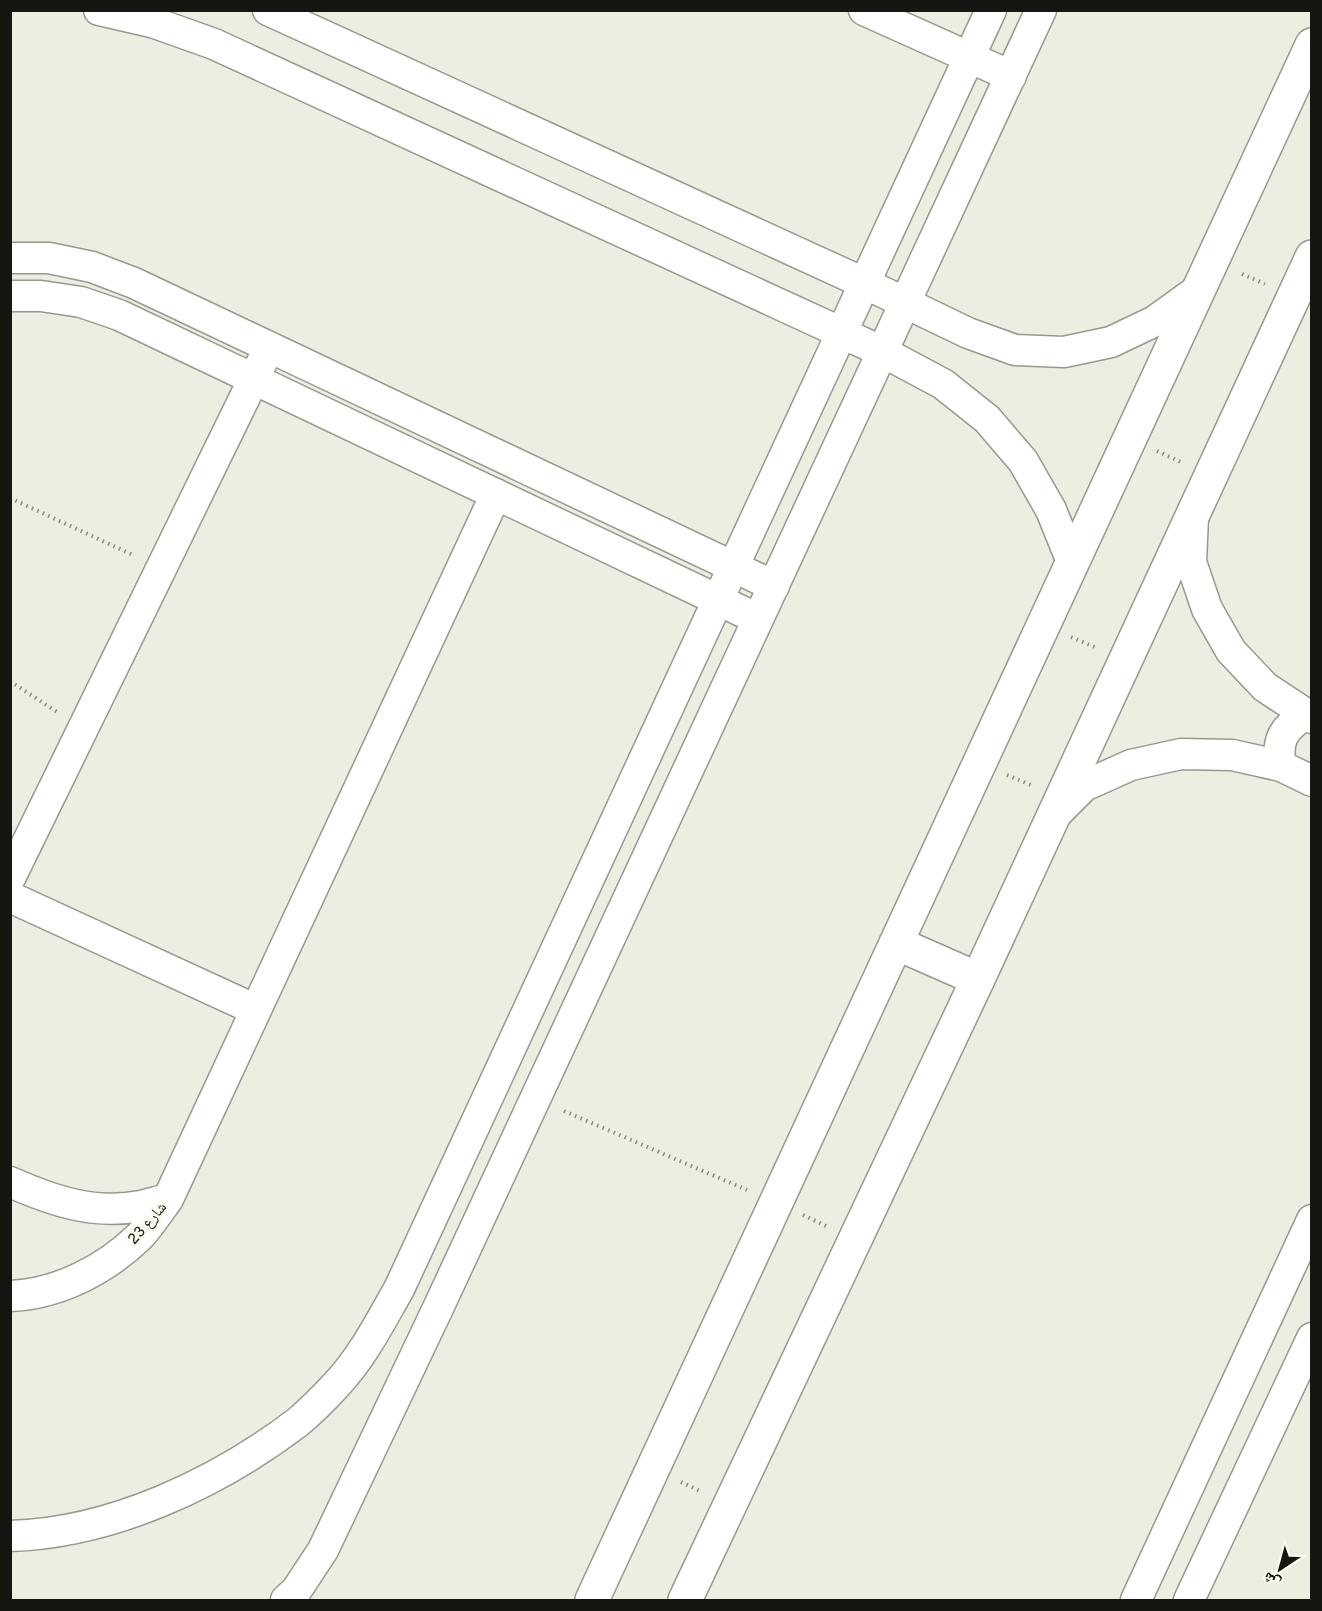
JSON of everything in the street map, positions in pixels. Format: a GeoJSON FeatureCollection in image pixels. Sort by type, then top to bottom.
{"type":"FeatureCollection","features":[{"type":"Feature","properties":{"kind":"street"},"geometry":{"type":"LineString","coordinates":[[99,10],[154,23],[214,44],[883,352],[943,384],[987,419],[1023,461],[1051,510],[1072,562]]}},
{"type":"Feature","properties":{"kind":"street"},"geometry":{"type":"LineString","coordinates":[[268,10],[864,283],[968,333],[1015,350],[1064,352],[1111,342],[1155,321],[1198,290]]}},
{"type":"Feature","properties":{"kind":"street"},"geometry":{"type":"LineString","coordinates":[[864,10],[1011,76]]}},
{"type":"Feature","properties":{"kind":"street"},"geometry":{"type":"LineString","coordinates":[[10,1536],[26,1536],[90,1525],[152,1505],[211,1478],[256,1452],[299,1421],[338,1383],[369,1343],[404,1278],[969,58],[988,12],[1036,21],[536,1099],[323,1550],[296,1591],[286,1600]]}},
{"type":"Feature","properties":{"kind":"street"},"geometry":{"type":"LineString","coordinates":[[592,1600],[1311,45]]}},
{"type":"Feature","properties":{"kind":"street"},"geometry":{"type":"LineString","coordinates":[[685,1600],[978,979],[1311,257]]}},
{"type":"Feature","properties":{"kind":"street"},"geometry":{"type":"LineString","coordinates":[[10,258],[49,258],[92,267],[134,283],[774,586]]}},
{"type":"Feature","properties":{"kind":"street"},"geometry":{"type":"LineString","coordinates":[[10,296],[42,296],[81,302],[119,315],[758,619]]}},
{"type":"Feature","properties":{"kind":"street"},"geometry":{"type":"LineString","coordinates":[[10,878],[269,347]]}},
{"type":"Feature","properties":{"kind":"street"},"geometry":{"type":"LineString","coordinates":[[168,1198],[496,494]]}},
{"type":"Feature","properties":{"kind":"street"},"geometry":{"type":"LineString","coordinates":[[1193,513],[1191,562],[1207,609],[1231,651],[1265,687],[1308,717]]}},
{"type":"Feature","properties":{"kind":"street"},"geometry":{"type":"LineString","coordinates":[[1281,766],[1279,754],[1285,731],[1294,722],[1308,717]]}},
{"type":"Feature","properties":{"kind":"street"},"geometry":{"type":"LineString","coordinates":[[1057,808],[1084,786],[1131,765],[1180,754],[1232,755],[1281,766],[1311,781]]}},
{"type":"Feature","properties":{"kind":"street"},"geometry":{"type":"LineString","coordinates":[[10,897],[256,1010]]}},
{"type":"Feature","properties":{"kind":"street"},"geometry":{"type":"LineString","coordinates":[[896,943],[978,979]]}},
{"type":"Feature","properties":{"kind":"street","name":"شارع 23"},"geometry":{"type":"LineString","coordinates":[[10,1182],[58,1202],[86,1207],[123,1208],[141,1206],[168,1198]]}},
{"type":"Feature","properties":{"kind":"street","name":"شارع 23"},"geometry":{"type":"LineString","coordinates":[[10,1296],[67,1284],[107,1263],[141,1235],[168,1198]]}},
{"type":"Feature","properties":{"kind":"street"},"geometry":{"type":"LineString","coordinates":[[1136,1600],[1311,1220]]}},
{"type":"Feature","properties":{"kind":"street"},"geometry":{"type":"LineString","coordinates":[[1150,1572],[1192,1596],[1301,1379],[1311,1338]]}},
{"type":"Feature","properties":{"kind":"path"},"geometry":{"type":"LineString","coordinates":[[1212,261],[1293,297]]}},
{"type":"Feature","properties":{"kind":"path"},"geometry":{"type":"LineString","coordinates":[[1129,439],[1211,475]]}},
{"type":"Feature","properties":{"kind":"path"},"geometry":{"type":"LineString","coordinates":[[10,498],[161,568]]}},
{"type":"Feature","properties":{"kind":"path"},"geometry":{"type":"LineString","coordinates":[[1043,626],[1126,660]]}},
{"type":"Feature","properties":{"kind":"path"},"geometry":{"type":"LineString","coordinates":[[10,681],[83,729]]}},
{"type":"Feature","properties":{"kind":"path"},"geometry":{"type":"LineString","coordinates":[[979,763],[1057,808]]}},
{"type":"Feature","properties":{"kind":"path"},"geometry":{"type":"LineString","coordinates":[[536,1099],[776,1202],[855,1239]]}},
{"type":"Feature","properties":{"kind":"path"},"geometry":{"type":"LineString","coordinates":[[653,1470],[730,1504]]}}]}
